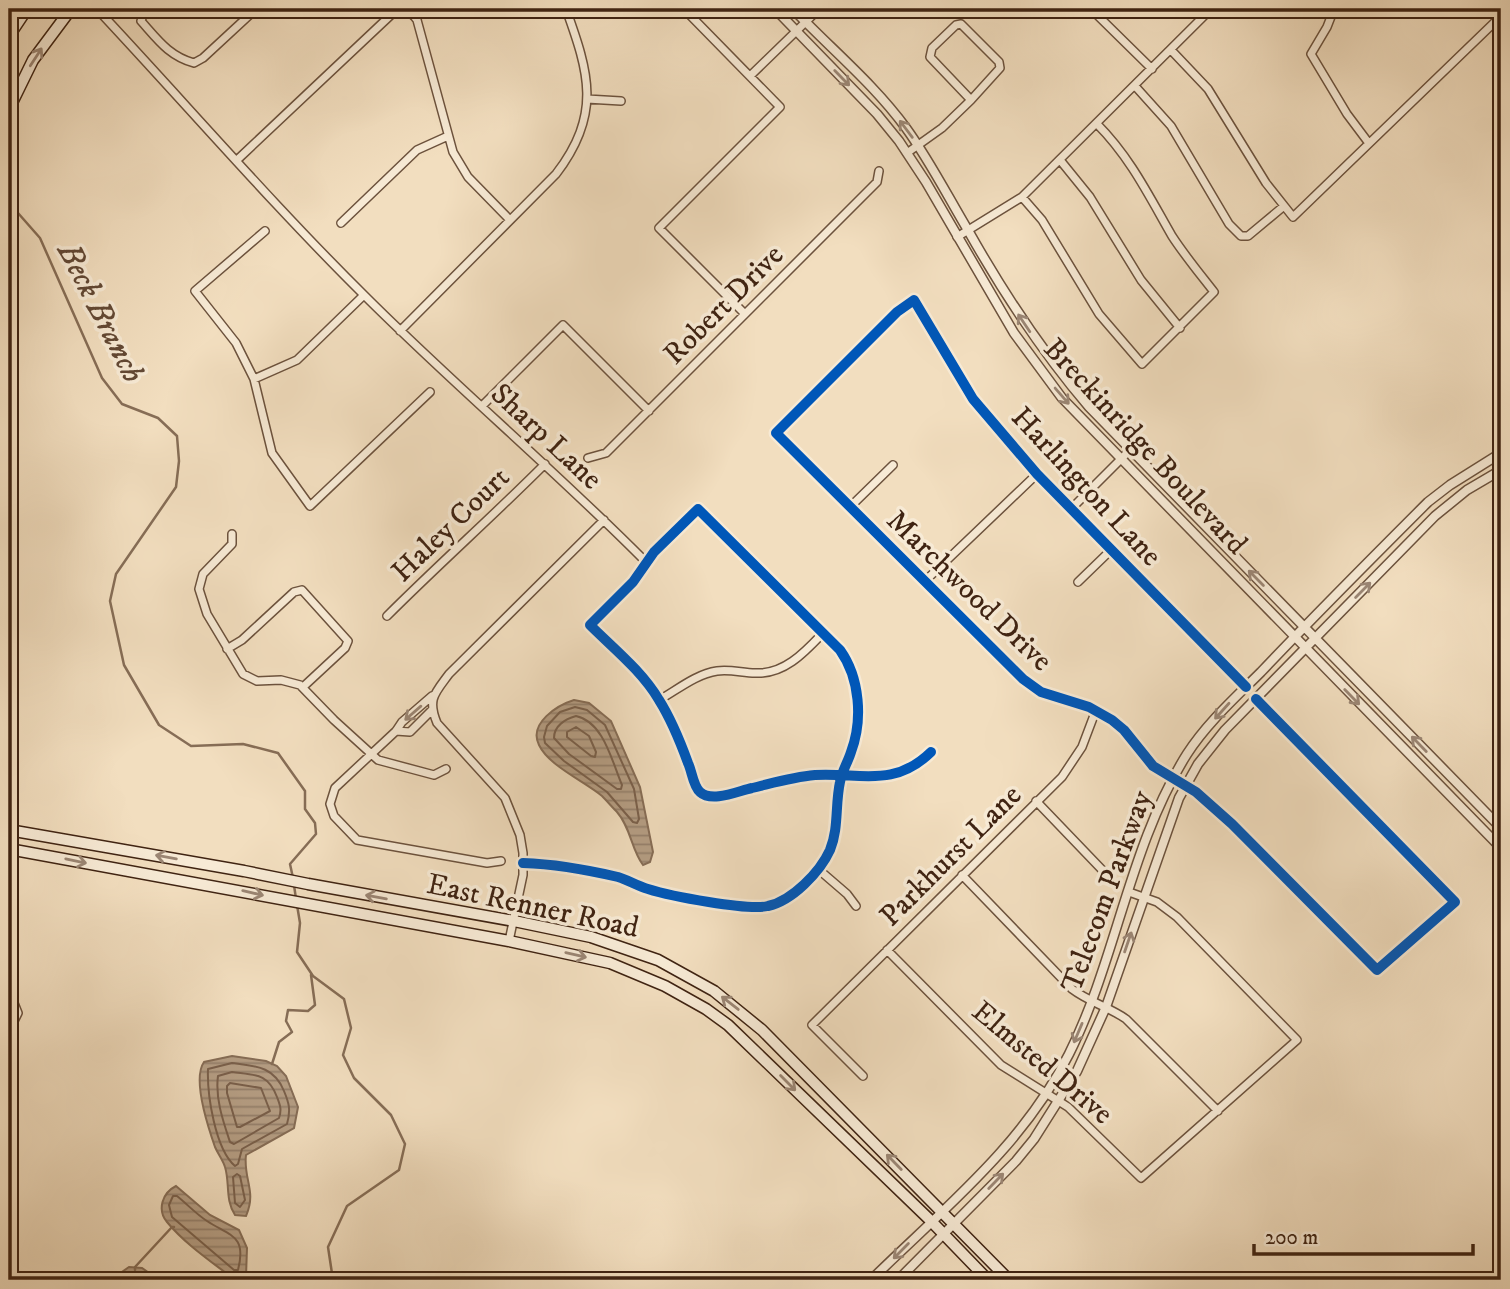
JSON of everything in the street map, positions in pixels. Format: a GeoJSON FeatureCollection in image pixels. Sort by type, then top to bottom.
{"type":"FeatureCollection","features":[{"type":"Feature","properties":{"kind":"main road"},"geometry":{"type":"LineString","coordinates":[[9,36],[27,9]]}},
{"type":"Feature","properties":{"kind":"main road"},"geometry":{"type":"LineString","coordinates":[[9,110],[33,60],[71,9]]}},
{"type":"Feature","properties":{"kind":"main road","name":"East Renner Road"},"geometry":{"type":"LineString","coordinates":[[9,830],[514,921],[591,937],[627,947],[658,960],[714,991],[762,1030],[1009,1280]]}},
{"type":"Feature","properties":{"kind":"main road","name":"East Renner Road"},"geometry":{"type":"LineString","coordinates":[[9,849],[509,941],[610,964],[665,986],[706,1009],[747,1042],[988,1280]]}},
{"type":"Feature","properties":{"kind":"main road"},"geometry":{"type":"LineString","coordinates":[[229,888],[233,869]]}},
{"type":"Feature","properties":{"kind":"street","name":"Sharp Lane"},"geometry":{"type":"LineString","coordinates":[[97,9],[364,295],[604,520],[449,674],[432,696],[402,722],[396,731]]}},
{"type":"Feature","properties":{"kind":"street"},"geometry":{"type":"LineString","coordinates":[[145,9],[141,21],[178,58],[194,63],[203,58],[256,9]]}},
{"type":"Feature","properties":{"kind":"street"},"geometry":{"type":"LineString","coordinates":[[400,331],[563,165],[579,134],[587,99],[584,59],[566,9]]}},
{"type":"Feature","properties":{"kind":"street"},"geometry":{"type":"LineString","coordinates":[[684,9],[780,107],[659,228],[745,314]]}},
{"type":"Feature","properties":{"kind":"street","name":"Breckinridge Boulevard"},"geometry":{"type":"LineString","coordinates":[[775,9],[877,114],[907,153],[1014,333],[1045,377],[1121,460],[1501,848]]}},
{"type":"Feature","properties":{"kind":"street","name":"Breckinridge Boulevard"},"geometry":{"type":"LineString","coordinates":[[793,9],[889,108],[918,146],[939,177],[1024,324],[1089,407],[1501,828]]}},
{"type":"Feature","properties":{"kind":"street"},"geometry":{"type":"LineString","coordinates":[[750,76],[820,9]]}},
{"type":"Feature","properties":{"kind":"street"},"geometry":{"type":"LineString","coordinates":[[1091,9],[1152,69]]}},
{"type":"Feature","properties":{"kind":"street"},"geometry":{"type":"LineString","coordinates":[[957,237],[1021,197],[1211,9]]}},
{"type":"Feature","properties":{"kind":"street"},"geometry":{"type":"LineString","coordinates":[[1334,9],[1311,54],[1347,114],[1368,142]]}},
{"type":"Feature","properties":{"kind":"street"},"geometry":{"type":"LineString","coordinates":[[237,160],[393,13],[406,11],[418,20],[453,152],[468,177],[510,220]]}},
{"type":"Feature","properties":{"kind":"street"},"geometry":{"type":"LineString","coordinates":[[1171,50],[1208,89],[1266,183],[1293,217],[1501,16]]}},
{"type":"Feature","properties":{"kind":"street"},"geometry":{"type":"LineString","coordinates":[[907,153],[942,128],[971,100],[1000,68],[999,62],[965,27],[956,24],[932,48],[930,57],[971,100]]}},
{"type":"Feature","properties":{"kind":"street"},"geometry":{"type":"LineString","coordinates":[[1135,86],[1171,126],[1229,224],[1241,236],[1248,236],[1284,206]]}},
{"type":"Feature","properties":{"kind":"street"},"geometry":{"type":"LineString","coordinates":[[587,99],[621,101]]}},
{"type":"Feature","properties":{"kind":"street"},"geometry":{"type":"LineString","coordinates":[[1021,197],[1042,220],[1099,314],[1119,340],[1143,364],[1214,292],[1174,238],[1129,160],[1097,124]]}},
{"type":"Feature","properties":{"kind":"street"},"geometry":{"type":"LineString","coordinates":[[341,223],[417,150],[448,135]]}},
{"type":"Feature","properties":{"kind":"street"},"geometry":{"type":"LineString","coordinates":[[1060,160],[1080,183],[1141,280],[1180,328]]}},
{"type":"Feature","properties":{"kind":"street","name":"Robert Drive"},"geometry":{"type":"LineString","coordinates":[[588,458],[606,453],[649,411],[877,182],[879,171]]}},
{"type":"Feature","properties":{"kind":"street"},"geometry":{"type":"LineString","coordinates":[[265,231],[195,290],[236,343],[254,379],[272,453],[310,506],[430,392]]}},
{"type":"Feature","properties":{"kind":"street"},"geometry":{"type":"LineString","coordinates":[[254,379],[297,360],[364,295]]}},
{"type":"Feature","properties":{"kind":"street","name":"Marchwood Drive"},"geometry":{"type":"LineString","coordinates":[[914,300],[897,312],[776,433],[1030,685],[1058,699],[1096,710],[1124,730],[1144,757],[1172,779],[1207,800],[1377,970],[1455,902],[1256,699]]}},
{"type":"Feature","properties":{"kind":"street","name":"Harlington Lane"},"geometry":{"type":"LineString","coordinates":[[914,300],[973,399],[1037,474],[1247,687]]}},
{"type":"Feature","properties":{"kind":"street"},"geometry":{"type":"LineString","coordinates":[[482,406],[563,325],[649,411]]}},
{"type":"Feature","properties":{"kind":"street"},"geometry":{"type":"LineString","coordinates":[[1071,509],[1130,450]]}},
{"type":"Feature","properties":{"kind":"street","name":"Telecom Parkway"},"geometry":{"type":"LineString","coordinates":[[871,1280],[974,1180],[1021,1130],[1046,1093],[1070,1052],[1092,1001],[1150,827],[1188,752],[1211,723],[1428,502],[1501,453]]}},
{"type":"Feature","properties":{"kind":"street","name":"Haley Court"},"geometry":{"type":"LineString","coordinates":[[387,616],[446,556],[481,527],[545,464]]}},
{"type":"Feature","properties":{"kind":"street"},"geometry":{"type":"LineString","coordinates":[[850,507],[893,465]]}},
{"type":"Feature","properties":{"kind":"street","name":"Telecom Parkway"},"geometry":{"type":"LineString","coordinates":[[898,1280],[1016,1161],[1034,1139],[1077,1071],[1107,1007],[1174,808],[1185,786],[1225,730],[1435,516],[1456,498],[1501,470]]}},
{"type":"Feature","properties":{"kind":"street"},"geometry":{"type":"LineString","coordinates":[[924,582],[1037,474]]}},
{"type":"Feature","properties":{"kind":"street"},"geometry":{"type":"LineString","coordinates":[[1447,487],[1456,498]]}},
{"type":"Feature","properties":{"kind":"street"},"geometry":{"type":"LineString","coordinates":[[523,863],[618,877],[658,891],[756,908],[768,907],[789,897],[818,869],[829,851],[834,836],[841,776],[854,742],[857,692],[853,674],[846,659],[823,634],[698,509],[646,562],[633,582],[590,625],[636,671],[659,701],[678,738],[698,790],[707,796],[817,775],[841,776],[888,776],[915,766],[931,752]]}},
{"type":"Feature","properties":{"kind":"street"},"geometry":{"type":"LineString","coordinates":[[604,520],[646,562]]}},
{"type":"Feature","properties":{"kind":"street"},"geometry":{"type":"LineString","coordinates":[[232,534],[232,544],[203,574],[199,589],[206,614],[238,669],[247,677],[262,682],[289,681],[303,687],[378,760],[435,775],[446,769]]}},
{"type":"Feature","properties":{"kind":"street"},"geometry":{"type":"LineString","coordinates":[[1078,582],[1111,550]]}},
{"type":"Feature","properties":{"kind":"street"},"geometry":{"type":"LineString","coordinates":[[227,649],[242,640],[294,592],[305,592],[348,641],[345,648],[303,687]]}},
{"type":"Feature","properties":{"kind":"street"},"geometry":{"type":"LineString","coordinates":[[659,701],[693,680],[717,671],[760,674],[787,665],[823,634]]}},
{"type":"Feature","properties":{"kind":"street"},"geometry":{"type":"LineString","coordinates":[[432,696],[436,723],[505,798],[520,835],[523,863],[509,941]]}},
{"type":"Feature","properties":{"kind":"street"},"geometry":{"type":"LineString","coordinates":[[432,710],[410,732],[396,731],[335,788],[330,804],[334,816],[357,840],[487,863],[501,861]]}},
{"type":"Feature","properties":{"kind":"street","name":"Parkhurst Lane"},"geometry":{"type":"LineString","coordinates":[[863,1076],[812,1025],[1062,776],[1074,760],[1096,710]]}},
{"type":"Feature","properties":{"kind":"street"},"geometry":{"type":"LineString","coordinates":[[1434,780],[1444,770]]}},
{"type":"Feature","properties":{"kind":"street"},"geometry":{"type":"LineString","coordinates":[[1036,801],[1108,876]]}},
{"type":"Feature","properties":{"kind":"street"},"geometry":{"type":"LineString","coordinates":[[818,869],[847,894],[856,906]]}},
{"type":"Feature","properties":{"kind":"street"},"geometry":{"type":"LineString","coordinates":[[962,875],[1054,973],[1072,989],[1126,1019],[1218,1111],[1297,1040],[1177,917],[1157,902],[1129,892]]}},
{"type":"Feature","properties":{"kind":"street","name":"Elmsted Drive"},"geometry":{"type":"LineString","coordinates":[[887,950],[1001,1065],[1059,1101],[1141,1178],[1218,1111]]}},
{"type":"Feature","properties":{"kind":"street"},"geometry":{"type":"LineString","coordinates":[[9,998],[18,1013],[9,1031]]}},
{"type":"Feature","properties":{"kind":"water"},"geometry":{"type":"Polygon","coordinates":[[[574,700],[589,703],[611,721],[640,787],[653,852],[650,862],[643,865],[622,818],[604,798],[551,760],[539,745],[537,737],[541,722],[560,706],[574,700]]]}},
{"type":"Feature","properties":{"kind":"water"},"geometry":{"type":"Polygon","coordinates":[[[232,1056],[266,1061],[277,1066],[286,1076],[298,1107],[294,1128],[246,1155],[250,1199],[246,1216],[235,1215],[232,1209],[225,1167],[212,1138],[200,1091],[204,1062],[232,1056]]]}},
{"type":"Feature","properties":{"kind":"water"},"geometry":{"type":"Polygon","coordinates":[[[176,1186],[210,1215],[239,1230],[247,1248],[246,1277],[235,1280],[190,1245],[167,1222],[162,1212],[162,1202],[167,1193],[176,1186]]]}},
{"type":"Feature","properties":{"kind":"water"},"geometry":{"type":"Polygon","coordinates":[[[129,1267],[142,1268],[159,1280],[116,1280],[119,1274],[129,1267]]]}},
{"type":"Feature","properties":{"kind":"waterway","name":"Beck Branch"},"geometry":{"type":"LineString","coordinates":[[9,209],[18,213],[40,238],[102,378],[122,404],[158,418],[177,436],[179,461],[176,487],[116,574],[110,601],[124,665],[159,725],[191,746],[243,744],[278,753],[305,791],[305,809],[315,823],[316,834],[290,864],[293,878]]}},
{"type":"Feature","properties":{"kind":"waterway","name":"Beck Branch"},"geometry":{"type":"LineString","coordinates":[[294,885],[296,899]]}},
{"type":"Feature","properties":{"kind":"waterway","name":"Beck Branch"},"geometry":{"type":"LineString","coordinates":[[297,905],[300,923],[297,952],[313,976],[344,999],[351,1028],[343,1055],[354,1078],[391,1115],[405,1144],[399,1170],[347,1206],[328,1247],[333,1280]]}},
{"type":"Feature","properties":{"kind":"waterway"},"geometry":{"type":"LineString","coordinates":[[272,1064],[279,1042],[292,1032],[286,1021],[288,1010],[308,1011],[315,1005],[311,975]]}},
{"type":"Feature","properties":{"kind":"waterway"},"geometry":{"type":"LineString","coordinates":[[135,1270],[174,1227]]}},
{"type":"Feature","properties":{"kind":"cycle path"},"geometry":{"type":"LineString","coordinates":[[1246,687],[1037,474],[973,399],[914,300],[897,312],[776,433],[1023,679],[1041,692],[1089,707],[1112,720],[1124,730],[1153,766],[1196,792],[1232,824],[1377,970],[1455,902],[1256,699]]}},
{"type":"Feature","properties":{"kind":"cycle path"},"geometry":{"type":"LineString","coordinates":[[523,863],[583,870],[618,877],[644,888],[673,895],[727,905],[758,907],[777,903],[796,892],[812,876],[830,850],[835,833],[840,782],[841,778],[842,774],[855,740],[857,727],[858,700],[852,673],[840,650],[698,509],[654,552],[633,582],[590,625],[652,689],[671,722],[700,792],[718,796],[815,775],[831,775],[846,775],[861,776],[889,775],[903,771],[931,752]]}}]}
